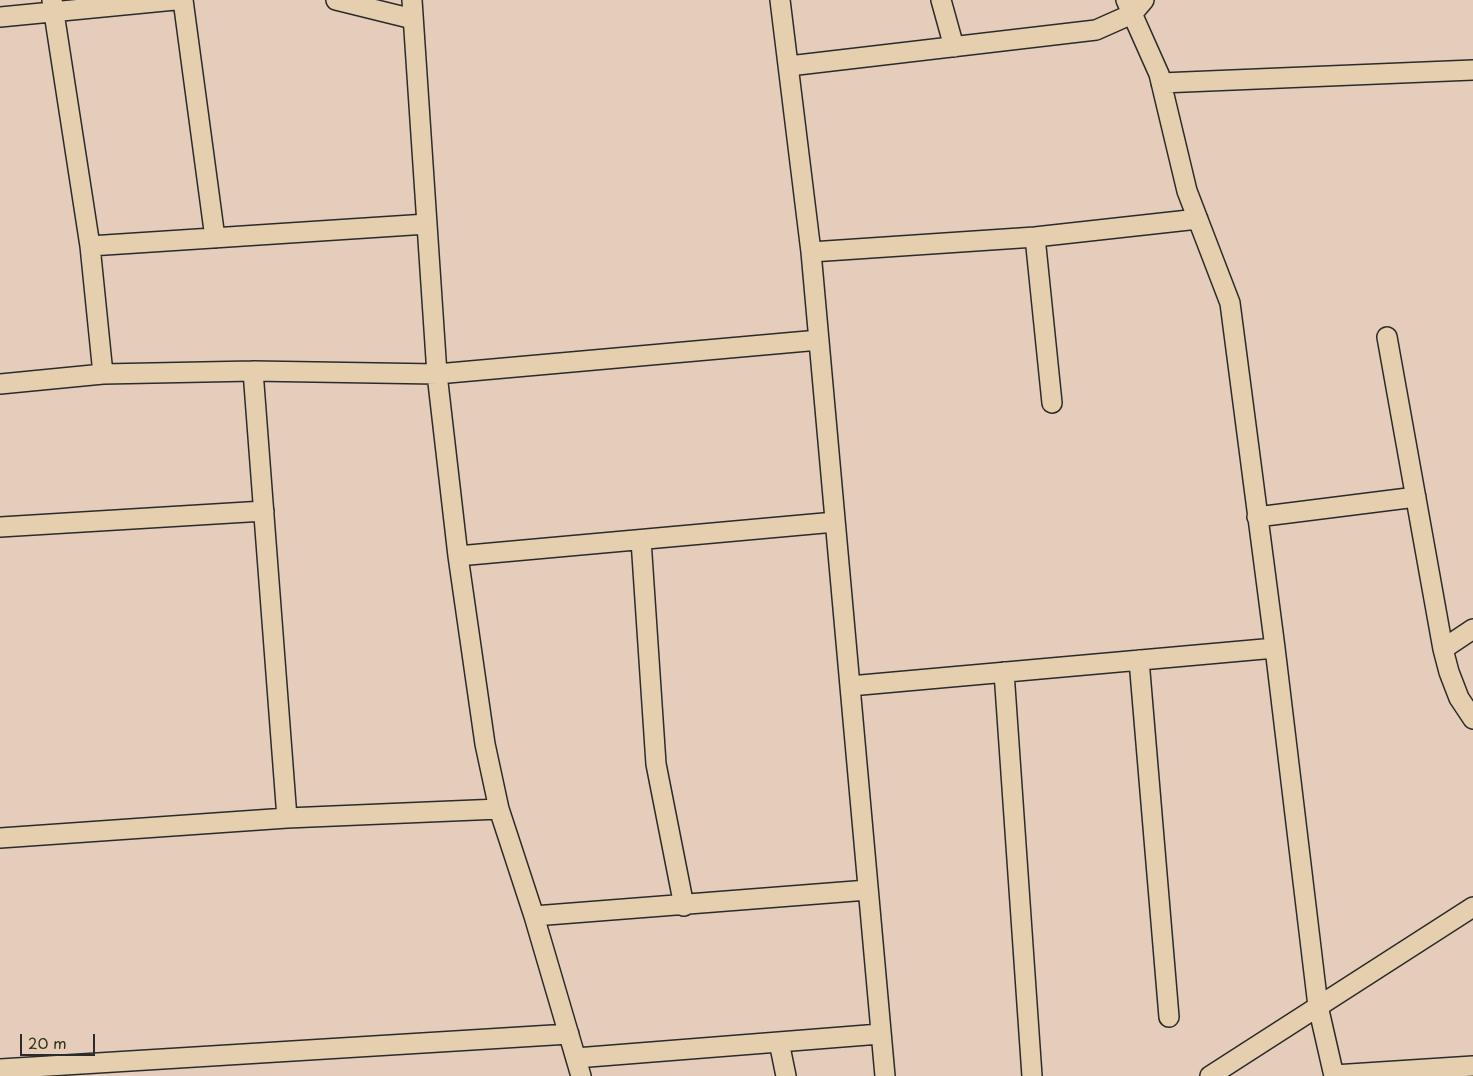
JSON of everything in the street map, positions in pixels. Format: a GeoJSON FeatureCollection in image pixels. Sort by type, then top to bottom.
{"type":"FeatureCollection","features":[{"type":"Feature","properties":{"kind":"street"},"geometry":{"type":"LineString","coordinates":[[0,17],[53,6],[175,0]]}},
{"type":"Feature","properties":{"kind":"street"},"geometry":{"type":"LineString","coordinates":[[183,0],[215,238]]}},
{"type":"Feature","properties":{"kind":"street"},"geometry":{"type":"LineString","coordinates":[[336,0],[413,19]]}},
{"type":"Feature","properties":{"kind":"street"},"geometry":{"type":"LineString","coordinates":[[412,0],[437,374],[458,556],[485,744],[499,809],[534,916],[578,1067],[779,1042],[880,1034]]}},
{"type":"Feature","properties":{"kind":"street"},"geometry":{"type":"LineString","coordinates":[[780,0],[811,252],[885,1076]]}},
{"type":"Feature","properties":{"kind":"street"},"geometry":{"type":"LineString","coordinates":[[941,0],[954,47]]}},
{"type":"Feature","properties":{"kind":"street"},"geometry":{"type":"LineString","coordinates":[[789,66],[1096,30],[1134,5],[1161,83],[1187,191],[1230,303],[1275,648],[1318,1006],[1334,1076],[1473,1066]]}},
{"type":"Feature","properties":{"kind":"street"},"geometry":{"type":"LineString","coordinates":[[53,6],[90,246],[103,374]]}},
{"type":"Feature","properties":{"kind":"street"},"geometry":{"type":"LineString","coordinates":[[1161,83],[1473,70]]}},
{"type":"Feature","properties":{"kind":"street"},"geometry":{"type":"LineString","coordinates":[[811,252],[1035,237],[1198,219]]}},
{"type":"Feature","properties":{"kind":"street"},"geometry":{"type":"LineString","coordinates":[[90,246],[427,224]]}},
{"type":"Feature","properties":{"kind":"street"},"geometry":{"type":"LineString","coordinates":[[1035,237],[1052,403]]}},
{"type":"Feature","properties":{"kind":"street"},"geometry":{"type":"LineString","coordinates":[[1387,337],[1443,648],[1449,672],[1459,698],[1473,719]]}},
{"type":"Feature","properties":{"kind":"street"},"geometry":{"type":"LineString","coordinates":[[0,384],[103,374],[253,371],[437,374],[819,340]]}},
{"type":"Feature","properties":{"kind":"street"},"geometry":{"type":"LineString","coordinates":[[253,371],[287,818]]}},
{"type":"Feature","properties":{"kind":"street"},"geometry":{"type":"LineString","coordinates":[[1257,517],[1416,497]]}},
{"type":"Feature","properties":{"kind":"street"},"geometry":{"type":"LineString","coordinates":[[0,527],[264,511]]}},
{"type":"Feature","properties":{"kind":"street"},"geometry":{"type":"LineString","coordinates":[[458,556],[835,522]]}},
{"type":"Feature","properties":{"kind":"street"},"geometry":{"type":"LineString","coordinates":[[641,540],[656,764],[684,906]]}},
{"type":"Feature","properties":{"kind":"street"},"geometry":{"type":"LineString","coordinates":[[1443,648],[1473,629]]}},
{"type":"Feature","properties":{"kind":"street"},"geometry":{"type":"LineString","coordinates":[[850,686],[1275,648]]}},
{"type":"Feature","properties":{"kind":"street"},"geometry":{"type":"LineString","coordinates":[[1139,660],[1169,1017]]}},
{"type":"Feature","properties":{"kind":"street"},"geometry":{"type":"LineString","coordinates":[[1004,672],[1032,1076]]}},
{"type":"Feature","properties":{"kind":"street"},"geometry":{"type":"LineString","coordinates":[[0,838],[287,818],[499,809]]}},
{"type":"Feature","properties":{"kind":"street"},"geometry":{"type":"LineString","coordinates":[[534,916],[684,906],[868,890]]}},
{"type":"Feature","properties":{"kind":"street"},"geometry":{"type":"LineString","coordinates":[[1210,1076],[1473,907]]}},
{"type":"Feature","properties":{"kind":"street"},"geometry":{"type":"LineString","coordinates":[[0,1068],[569,1034]]}},
{"type":"Feature","properties":{"kind":"street"},"geometry":{"type":"LineString","coordinates":[[779,1042],[786,1076]]}}]}
